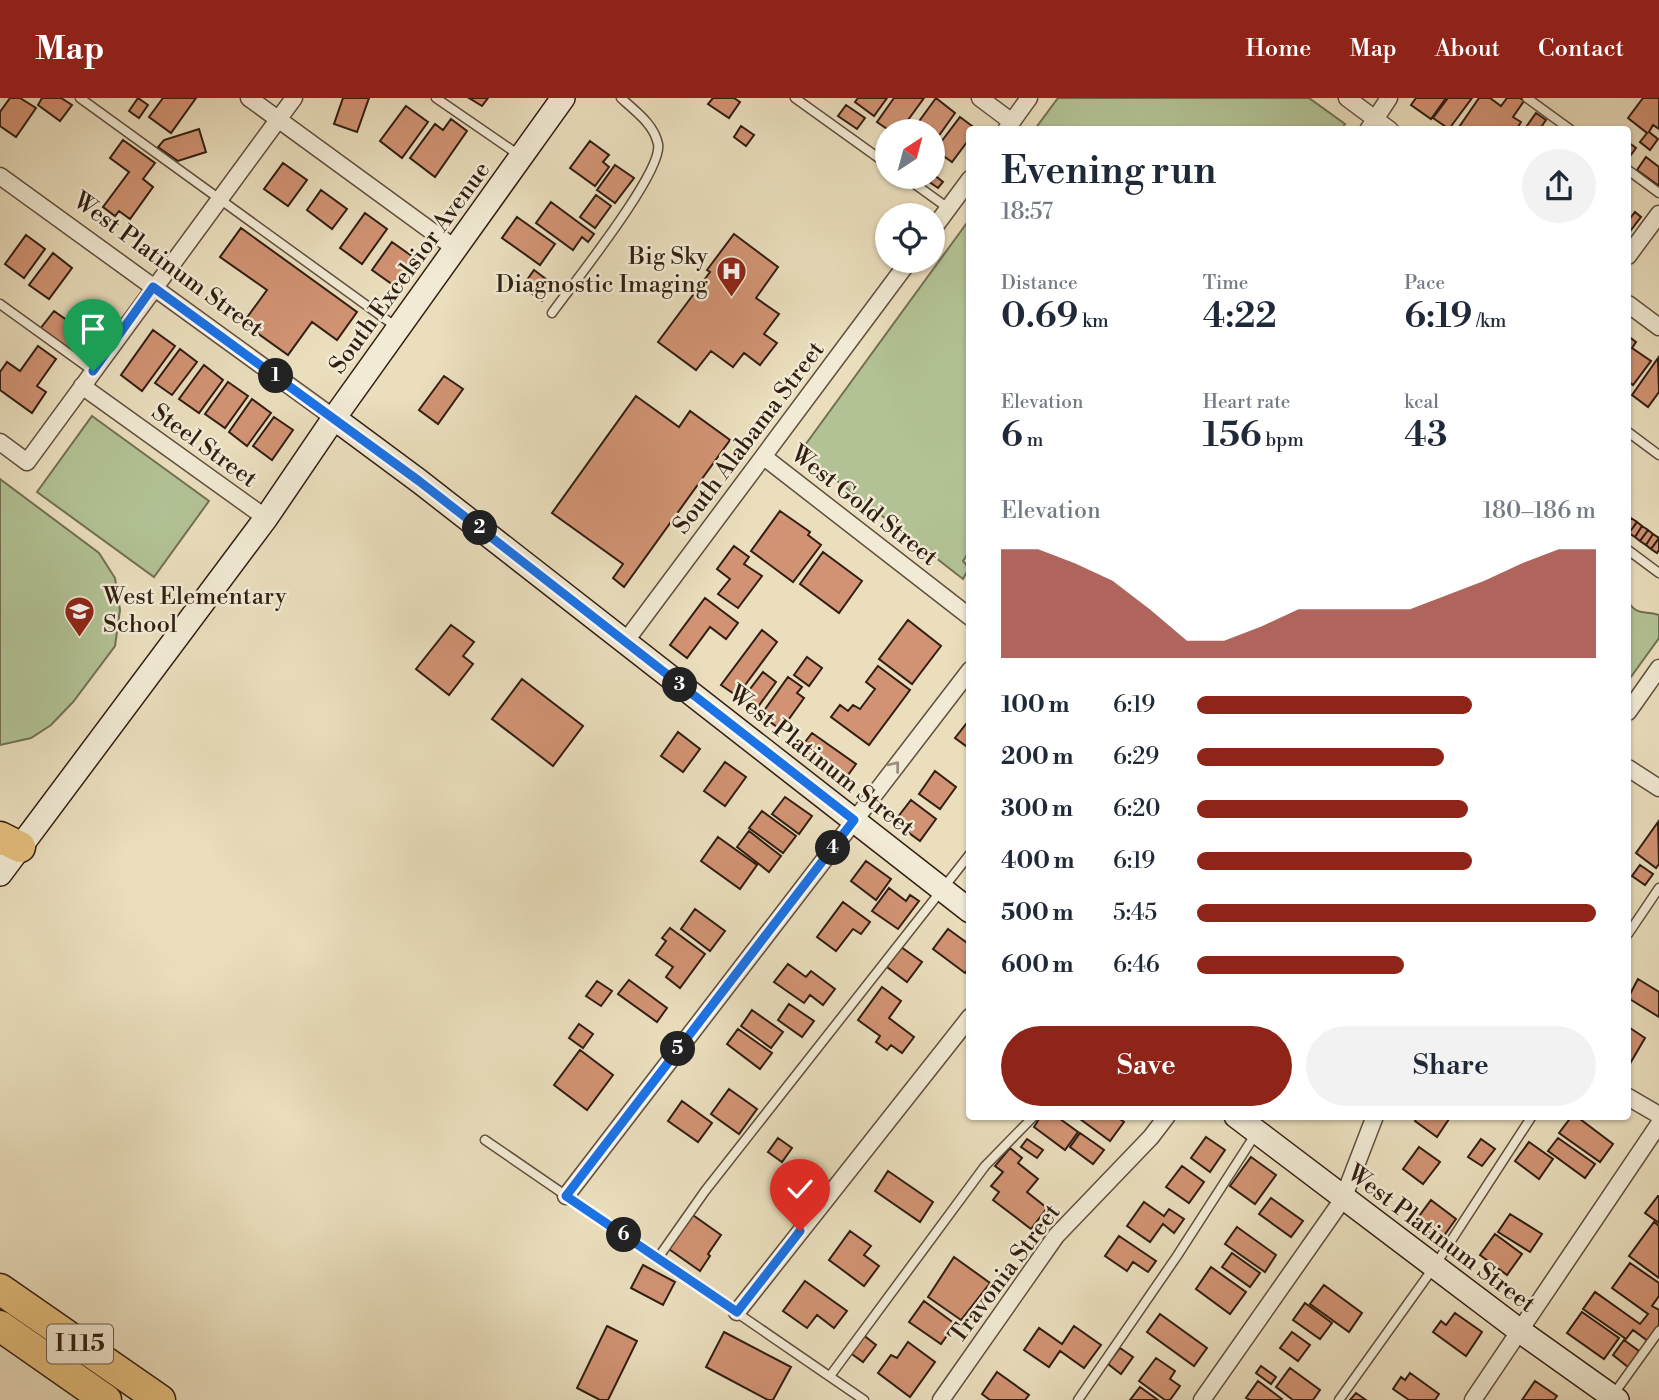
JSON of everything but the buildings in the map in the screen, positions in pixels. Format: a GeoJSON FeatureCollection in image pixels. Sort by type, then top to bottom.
{"type":"FeatureCollection","features":[{"type":"Feature","properties":{"kind":"highway","name":"I 115"},"geometry":{"type":"LineString","coordinates":[[0,1289],[160,1400]]}},
{"type":"Feature","properties":{"kind":"highway","name":"I 115"},"geometry":{"type":"LineString","coordinates":[[0,1326],[106,1400]]}},
{"type":"Feature","properties":{"kind":"street"},"geometry":{"type":"LineString","coordinates":[[249,98],[456,250]]}},
{"type":"Feature","properties":{"kind":"street"},"geometry":{"type":"LineString","coordinates":[[0,442],[27,462],[294,98]]}},
{"type":"Feature","properties":{"kind":"street","name":"South Excelsior Avenue"},"geometry":{"type":"LineString","coordinates":[[0,874],[10,842],[266,518],[334,418],[563,98]]}},
{"type":"Feature","properties":{"kind":"street"},"geometry":{"type":"LineString","coordinates":[[980,98],[1009,126],[1029,98]]}},
{"type":"Feature","properties":{"kind":"street"},"geometry":{"type":"LineString","coordinates":[[1347,98],[1371,124],[1390,98]]}},
{"type":"Feature","properties":{"kind":"street","name":"West Platinum Street"},"geometry":{"type":"LineString","coordinates":[[0,176],[419,481],[966,908]]}},
{"type":"Feature","properties":{"kind":"street"},"geometry":{"type":"LineString","coordinates":[[945,212],[966,184]]}},
{"type":"Feature","properties":{"kind":"street"},"geometry":{"type":"LineString","coordinates":[[1631,252],[1659,214]]}},
{"type":"Feature","properties":{"kind":"street","name":"South Alabama Street"},"geometry":{"type":"LineString","coordinates":[[625,642],[900,273]]}},
{"type":"Feature","properties":{"kind":"street"},"geometry":{"type":"LineString","coordinates":[[1631,306],[1659,327]]}},
{"type":"Feature","properties":{"kind":"street","name":"Steel Street"},"geometry":{"type":"LineString","coordinates":[[82,386],[266,518]]}},
{"type":"Feature","properties":{"kind":"street","name":"West Gold Street"},"geometry":{"type":"LineString","coordinates":[[764,457],[966,614]]}},
{"type":"Feature","properties":{"kind":"street"},"geometry":{"type":"LineString","coordinates":[[1631,708],[1659,668]]}},
{"type":"Feature","properties":{"kind":"street"},"geometry":{"type":"LineString","coordinates":[[566,1196],[966,675]]}},
{"type":"Feature","properties":{"kind":"street"},"geometry":{"type":"LineString","coordinates":[[1631,772],[1659,788]]}},
{"type":"Feature","properties":{"kind":"street"},"geometry":{"type":"LineString","coordinates":[[737,1312],[966,1022]]}},
{"type":"Feature","properties":{"kind":"street"},"geometry":{"type":"LineString","coordinates":[[1631,1099],[1659,1115]]}},
{"type":"Feature","properties":{"kind":"street","name":"Travonia Street"},"geometry":{"type":"LineString","coordinates":[[941,1400],[1056,1236],[1164,1120]]}},
{"type":"Feature","properties":{"kind":"street","name":"West Platinum Street"},"geometry":{"type":"LineString","coordinates":[[1241,1120],[1612,1399]]}},
{"type":"Feature","properties":{"kind":"street"},"geometry":{"type":"LineString","coordinates":[[1202,1400],[1343,1199],[1373,1120]]}},
{"type":"Feature","properties":{"kind":"street"},"geometry":{"type":"LineString","coordinates":[[1473,1400],[1659,1124]]}},
{"type":"Feature","properties":{"kind":"lane"},"geometry":{"type":"LineString","coordinates":[[80,98],[398,329]]}},
{"type":"Feature","properties":{"kind":"lane"},"geometry":{"type":"LineString","coordinates":[[436,98],[521,157]]}},
{"type":"Feature","properties":{"kind":"lane"},"geometry":{"type":"LineString","coordinates":[[552,313],[643,187],[657,158],[659,146],[654,132],[621,98]]}},
{"type":"Feature","properties":{"kind":"lane"},"geometry":{"type":"LineString","coordinates":[[795,98],[875,155]]}},
{"type":"Feature","properties":{"kind":"lane"},"geometry":{"type":"LineString","coordinates":[[1527,98],[1566,126]]}},
{"type":"Feature","properties":{"kind":"lane"},"geometry":{"type":"LineString","coordinates":[[1631,172],[1659,193]]}},
{"type":"Feature","properties":{"kind":"lane"},"geometry":{"type":"LineString","coordinates":[[922,189],[948,208]]}},
{"type":"Feature","properties":{"kind":"lane"},"geometry":{"type":"LineString","coordinates":[[0,304],[93,371]]}},
{"type":"Feature","properties":{"kind":"lane"},"geometry":{"type":"LineString","coordinates":[[1631,434],[1659,455]]}},
{"type":"Feature","properties":{"kind":"lane"},"geometry":{"type":"LineString","coordinates":[[1631,552],[1659,573]]}},
{"type":"Feature","properties":{"kind":"lane"},"geometry":{"type":"LineString","coordinates":[[658,1258],[705,1191],[966,859]]}},
{"type":"Feature","properties":{"kind":"lane"},"geometry":{"type":"LineString","coordinates":[[1631,930],[1659,888]]}},
{"type":"Feature","properties":{"kind":"lane"},"geometry":{"type":"LineString","coordinates":[[830,1376],[985,1166],[1030,1120]]}},
{"type":"Feature","properties":{"kind":"lane"},"geometry":{"type":"LineString","coordinates":[[1339,1400],[1434,1267],[1529,1120]]}},
{"type":"Feature","properties":{"kind":"lane"},"geometry":{"type":"LineString","coordinates":[[1078,1400],[1178,1256],[1257,1132]]}},
{"type":"Feature","properties":{"kind":"lane"},"geometry":{"type":"LineString","coordinates":[[485,1140],[864,1400]]}},
{"type":"Feature","properties":{"kind":"lane"},"geometry":{"type":"LineString","coordinates":[[1612,1399],[1659,1331]]}},
{"type":"Feature","properties":{"kind":"green space"},"geometry":{"type":"Polygon","coordinates":[[[1058,98],[1309,98],[1345,124],[1344,126],[1037,126],[1058,98]]]}},
{"type":"Feature","properties":{"kind":"green space"},"geometry":{"type":"Polygon","coordinates":[[[966,224],[966,557],[963,561],[966,564],[966,574],[963,579],[800,452],[930,273],[945,273],[945,253],[966,224]]]}},
{"type":"Feature","properties":{"kind":"green space"},"geometry":{"type":"Polygon","coordinates":[[[92,416],[209,501],[154,577],[37,492],[92,416]]]}},
{"type":"Feature","properties":{"kind":"green space"},"geometry":{"type":"Polygon","coordinates":[[[0,479],[99,553],[115,578],[120,610],[115,646],[73,702],[51,725],[31,738],[0,745],[0,479]]]}},
{"type":"Feature","properties":{"kind":"green space"},"geometry":{"type":"Polygon","coordinates":[[[1631,606],[1639,611],[1659,615],[1659,638],[1631,677],[1631,606]]]}},
{"type":"Feature","properties":{"kind":"place","name":"Big Sky Diagnostic Imaging"},"geometry":{"type":"Point","coordinates":[731,298]}},
{"type":"Feature","properties":{"kind":"place","name":"West Elementary School"},"geometry":{"type":"Point","coordinates":[80,638]}},
{"type":"Feature","properties":{"kind":"route"},"geometry":{"type":"LineString","coordinates":[[93,371],[153,287],[419,481],[854,820],[566,1196],[737,1312],[800,1231]]}}]}
